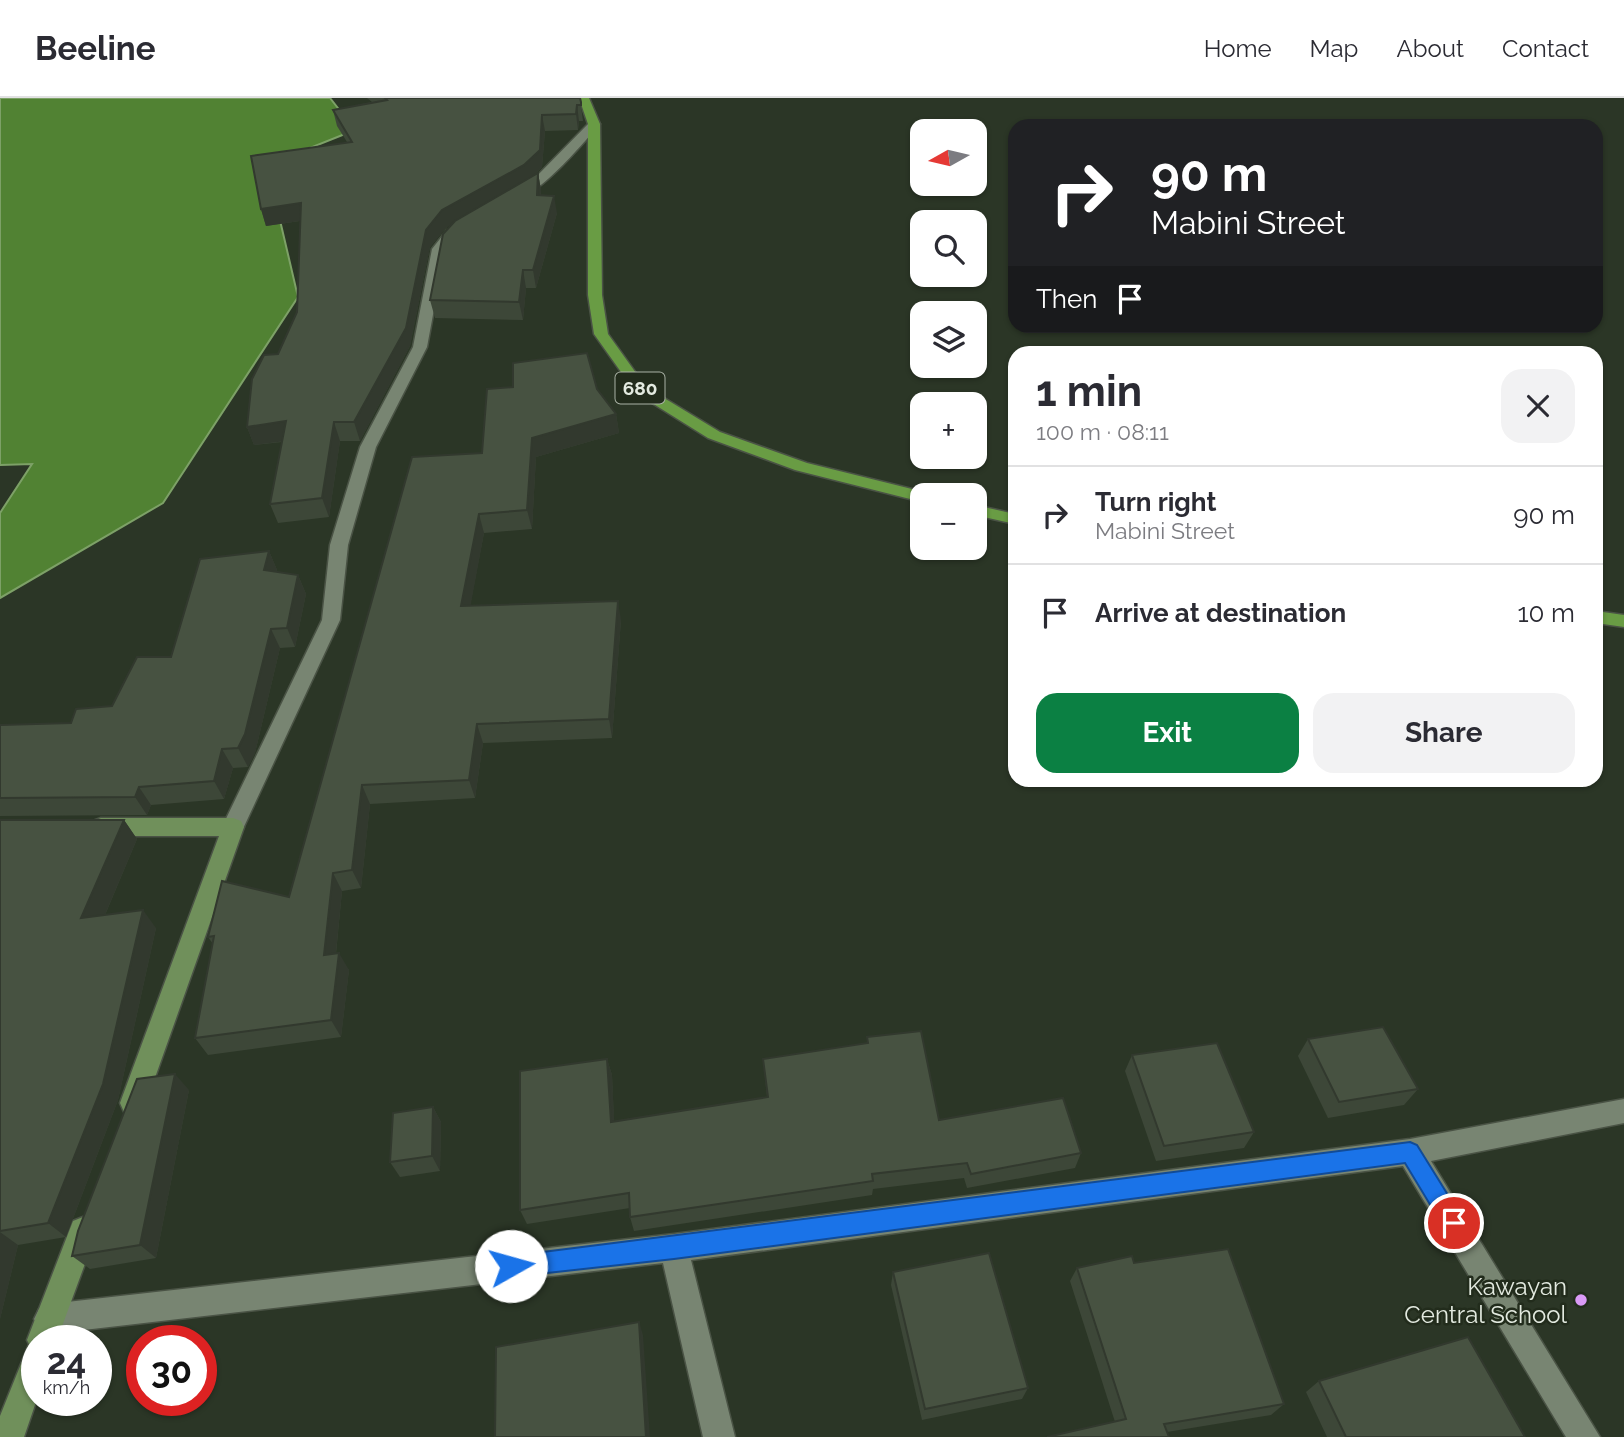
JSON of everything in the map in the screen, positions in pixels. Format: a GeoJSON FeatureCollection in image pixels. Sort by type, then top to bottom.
{"type":"FeatureCollection","features":[{"type":"Feature","properties":{"kind":"main road","name":"680"},"geometry":{"type":"LineString","coordinates":[[584,98],[594,124],[595,295],[601,334],[641,390],[727,440],[801,467],[910,494]]}},
{"type":"Feature","properties":{"kind":"main road"},"geometry":{"type":"LineString","coordinates":[[987,513],[1008,517]]}},
{"type":"Feature","properties":{"kind":"main road"},"geometry":{"type":"LineString","coordinates":[[1603,618],[1624,621]]}},
{"type":"Feature","properties":{"kind":"street"},"geometry":{"type":"LineString","coordinates":[[498,206],[533,187],[594,124]]}},
{"type":"Feature","properties":{"kind":"street"},"geometry":{"type":"LineString","coordinates":[[125,1124],[233,827],[331,620],[339,545],[369,447],[420,347],[439,249],[452,233],[475,220]]}},
{"type":"Feature","properties":{"kind":"street"},"geometry":{"type":"LineString","coordinates":[[82,827],[233,827]]}},
{"type":"Feature","properties":{"kind":"street"},"geometry":{"type":"LineString","coordinates":[[84,1325],[1410,1152],[1624,1111]]}},
{"type":"Feature","properties":{"kind":"street"},"geometry":{"type":"LineString","coordinates":[[1410,1152],[1584,1437]]}},
{"type":"Feature","properties":{"kind":"street"},"geometry":{"type":"LineString","coordinates":[[48,1325],[94,1202]]}},
{"type":"Feature","properties":{"kind":"street"},"geometry":{"type":"LineString","coordinates":[[674,1248],[719,1437]]}},
{"type":"Feature","properties":{"kind":"street"},"geometry":{"type":"LineString","coordinates":[[8,1437],[21,1400]]}},
{"type":"Feature","properties":{"kind":"shaded area"},"geometry":{"type":"Polygon","coordinates":[[[0,98],[330,98],[355,130],[267,165],[298,297],[163,503],[0,598],[0,513],[32,464],[0,465],[0,98]]]}},
{"type":"Feature","properties":{"kind":"building"},"geometry":{"type":"Polygon","coordinates":[[[385,98],[580,98],[581,105],[577,105],[576,114],[542,115],[540,150],[524,165],[442,210],[426,230],[406,328],[354,422],[334,422],[322,498],[270,504],[286,421],[247,427],[252,379],[264,355],[278,354],[297,312],[301,203],[261,209],[251,156],[352,142],[333,110],[387,100],[385,98]]]}},
{"type":"Feature","properties":{"kind":"building"},"geometry":{"type":"Polygon","coordinates":[[[538,173],[537,195],[554,196],[533,270],[523,270],[519,302],[430,300],[443,234],[455,221],[538,173]]]}},
{"type":"Feature","properties":{"kind":"building"},"geometry":{"type":"Polygon","coordinates":[[[587,353],[597,389],[616,414],[532,438],[527,510],[479,514],[461,606],[618,601],[609,719],[477,724],[469,780],[362,785],[352,870],[333,873],[324,955],[339,953],[331,1020],[195,1038],[214,936],[208,937],[222,881],[289,897],[412,457],[482,453],[487,389],[513,387],[513,363],[587,353]]]}},
{"type":"Feature","properties":{"kind":"building"},"geometry":{"type":"Polygon","coordinates":[[[269,551],[264,570],[298,575],[287,628],[271,629],[245,734],[238,748],[222,749],[214,781],[139,787],[135,797],[0,798],[0,725],[71,723],[76,709],[112,706],[137,657],[171,657],[200,559],[269,551]]]}},
{"type":"Feature","properties":{"kind":"building"},"geometry":{"type":"Polygon","coordinates":[[[0,820],[124,820],[81,918],[143,910],[103,1084],[48,1223],[0,1231],[0,820]]]}},
{"type":"Feature","properties":{"kind":"building"},"geometry":{"type":"Polygon","coordinates":[[[1383,1027],[1418,1089],[1339,1102],[1308,1039],[1383,1027]]]}},
{"type":"Feature","properties":{"kind":"building"},"geometry":{"type":"Polygon","coordinates":[[[921,1031],[939,1120],[1063,1098],[1081,1153],[971,1174],[967,1163],[872,1174],[873,1181],[630,1217],[629,1193],[520,1210],[520,1071],[607,1059],[611,1122],[768,1097],[763,1059],[868,1043],[867,1037],[921,1031]]]}},
{"type":"Feature","properties":{"kind":"building"},"geometry":{"type":"Polygon","coordinates":[[[1217,1043],[1254,1132],[1164,1146],[1132,1055],[1217,1043]]]}},
{"type":"Feature","properties":{"kind":"building"},"geometry":{"type":"Polygon","coordinates":[[[175,1074],[140,1245],[72,1256],[78,1231],[137,1079],[175,1074]]]}},
{"type":"Feature","properties":{"kind":"building"},"geometry":{"type":"Polygon","coordinates":[[[433,1107],[432,1156],[390,1162],[393,1113],[433,1107]]]}},
{"type":"Feature","properties":{"kind":"building"},"geometry":{"type":"Polygon","coordinates":[[[1228,1249],[1284,1404],[1164,1424],[1169,1437],[1047,1437],[1126,1419],[1077,1268],[1132,1256],[1134,1263],[1228,1249]]]}},
{"type":"Feature","properties":{"kind":"building"},"geometry":{"type":"Polygon","coordinates":[[[989,1253],[1028,1388],[925,1409],[893,1272],[989,1253]]]}},
{"type":"Feature","properties":{"kind":"building"},"geometry":{"type":"Polygon","coordinates":[[[639,1322],[646,1437],[495,1437],[496,1347],[639,1322]]]}},
{"type":"Feature","properties":{"kind":"building"},"geometry":{"type":"Polygon","coordinates":[[[1468,1337],[1525,1437],[1346,1437],[1319,1381],[1468,1337]]]}},
{"type":"Feature","properties":{"kind":"place","name":"Kawayan Central School"},"geometry":{"type":"Point","coordinates":[1581,1300]}},
{"type":"Feature","properties":{"kind":"route"},"geometry":{"type":"LineString","coordinates":[[511,1266],[674,1248],[1410,1152],[1454,1223]]}}]}
